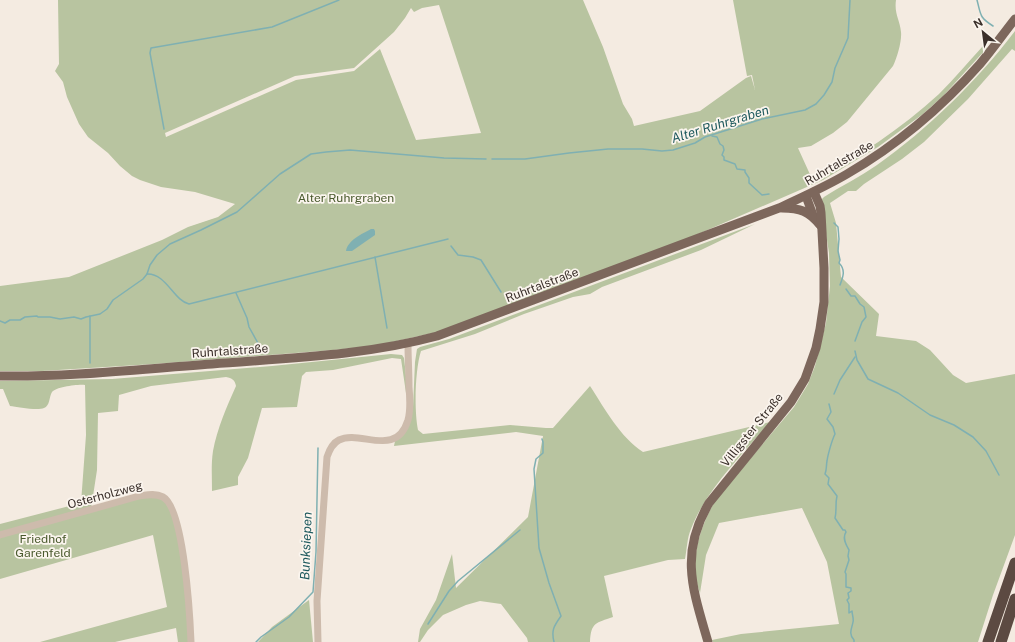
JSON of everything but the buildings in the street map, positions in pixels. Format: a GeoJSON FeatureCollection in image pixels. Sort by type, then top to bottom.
{"type":"FeatureCollection","features":[{"type":"Feature","properties":{"kind":"highway"},"geometry":{"type":"LineString","coordinates":[[988,642],[1015,562]]}},
{"type":"Feature","properties":{"kind":"highway"},"geometry":{"type":"LineString","coordinates":[[1001,642],[1015,598]]}},
{"type":"Feature","properties":{"kind":"main road","name":"Ruhrtalstraße"},"geometry":{"type":"LineString","coordinates":[[0,376],[84,374],[349,354],[408,344],[467,326],[779,208],[846,175],[880,154],[920,123],[942,103],[979,65],[1015,19]]}},
{"type":"Feature","properties":{"kind":"main road"},"geometry":{"type":"LineString","coordinates":[[810,194],[814,218]]}},
{"type":"Feature","properties":{"kind":"main road","name":"Villigster Straße"},"geometry":{"type":"LineString","coordinates":[[708,642],[699,611],[690,563],[692,543],[700,519],[709,503],[787,408],[798,392],[805,379],[816,348],[822,316],[824,268],[820,226],[820,206],[810,194]]}},
{"type":"Feature","properties":{"kind":"main road"},"geometry":{"type":"LineString","coordinates":[[779,208],[796,208],[810,214],[820,226]]}},
{"type":"Feature","properties":{"kind":"street"},"geometry":{"type":"LineString","coordinates":[[318,642],[317,601],[327,457],[332,447],[340,440],[353,438],[387,441],[399,435],[404,428],[410,410],[408,344]]}},
{"type":"Feature","properties":{"kind":"street","name":"Osterholzweg"},"geometry":{"type":"LineString","coordinates":[[0,535],[139,496],[152,494],[164,497],[170,504],[174,515],[183,555],[189,607],[191,642]]}},
{"type":"Feature","properties":{"kind":"green space"},"geometry":{"type":"Polygon","coordinates":[[[58,0],[583,0],[603,47],[623,104],[632,119],[634,126],[700,111],[751,76],[755,90],[752,75],[747,76],[733,0],[896,0],[896,13],[900,28],[901,40],[893,66],[847,122],[833,133],[811,146],[798,148],[813,181],[879,142],[910,119],[939,94],[983,46],[987,48],[943,96],[923,114],[878,147],[823,180],[689,238],[442,331],[374,346],[333,350],[154,364],[42,371],[0,371],[0,286],[69,277],[162,240],[188,227],[218,217],[235,204],[195,192],[161,187],[132,176],[108,153],[88,137],[79,124],[67,97],[63,82],[55,71],[59,64],[58,0]],[[439,5],[422,8],[414,12],[411,8],[394,32],[354,68],[295,76],[165,133],[166,137],[296,80],[354,71],[380,49],[416,140],[481,133],[439,5]]]}},
{"type":"Feature","properties":{"kind":"green space"},"geometry":{"type":"Polygon","coordinates":[[[1015,31],[1015,51],[1012,49],[968,99],[924,142],[856,191],[848,191],[830,203],[836,223],[841,277],[879,314],[876,336],[916,341],[930,350],[953,375],[966,383],[1015,374],[1015,535],[978,642],[713,642],[712,640],[741,634],[839,624],[827,562],[802,508],[719,523],[706,555],[700,593],[695,569],[701,533],[716,499],[794,407],[808,384],[815,366],[826,323],[830,286],[829,253],[822,199],[864,174],[915,136],[968,86],[1015,31]]]}},
{"type":"Feature","properties":{"kind":"green space"},"geometry":{"type":"Polygon","coordinates":[[[755,224],[701,250],[602,287],[590,294],[573,297],[524,314],[475,334],[421,351],[416,379],[416,401],[418,430],[423,434],[510,425],[553,428],[590,386],[620,431],[643,452],[770,422],[726,472],[706,500],[690,532],[685,559],[668,560],[604,576],[613,617],[599,622],[593,627],[590,642],[528,642],[527,638],[501,604],[480,601],[466,605],[443,615],[428,630],[420,642],[418,642],[420,629],[436,600],[452,554],[456,588],[528,517],[543,436],[516,432],[394,446],[395,441],[413,407],[417,349],[449,339],[755,224]]]}},
{"type":"Feature","properties":{"kind":"green space","name":"Friedhof Garenfeld"},"geometry":{"type":"Polygon","coordinates":[[[391,354],[402,355],[404,358],[408,393],[406,393],[401,359],[392,358],[333,370],[306,372],[302,376],[297,407],[262,408],[248,458],[238,477],[238,485],[212,491],[213,451],[220,426],[236,386],[235,382],[226,377],[151,386],[119,395],[118,411],[98,413],[97,470],[91,509],[139,496],[164,497],[178,530],[191,642],[178,642],[176,628],[115,642],[40,642],[167,607],[153,535],[0,579],[0,524],[81,503],[86,435],[85,385],[67,386],[54,390],[46,407],[41,409],[32,409],[10,406],[3,389],[0,389],[0,381],[112,379],[272,366],[391,354]]]}},
{"type":"Feature","properties":{"kind":"green space"},"geometry":{"type":"Polygon","coordinates":[[[309,600],[313,642],[258,642],[272,627],[309,600]]]}},
{"type":"Feature","properties":{"kind":"water"},"geometry":{"type":"Polygon","coordinates":[[[371,229],[374,229],[375,235],[352,251],[346,251],[347,247],[352,241],[371,229]]]}},
{"type":"Feature","properties":{"kind":"waterway"},"geometry":{"type":"LineString","coordinates":[[164,129],[150,53],[151,48],[272,27],[339,0]]}},
{"type":"Feature","properties":{"kind":"waterway","name":"Alter Ruhrgraben"},"geometry":{"type":"LineString","coordinates":[[492,159],[525,159],[608,149],[673,150],[695,143],[705,137],[762,119],[805,110],[816,104],[832,82],[835,68],[848,38],[850,0]]}},
{"type":"Feature","properties":{"kind":"waterway"},"geometry":{"type":"LineString","coordinates":[[977,0],[981,15],[993,26]]}},
{"type":"Feature","properties":{"kind":"waterway"},"geometry":{"type":"LineString","coordinates":[[712,136],[717,137],[720,144],[723,146],[724,150],[722,155],[724,160],[735,164],[737,169],[745,170],[749,178],[749,183],[762,195],[769,194]]}},
{"type":"Feature","properties":{"kind":"waterway","name":"Alter Ruhrgraben"},"geometry":{"type":"LineString","coordinates":[[0,321],[5,323],[10,320],[20,320],[25,317],[37,316],[60,319],[74,317],[81,319],[100,314],[107,309],[113,300],[143,279],[157,255],[170,244],[237,212],[280,174],[311,154],[350,150],[444,158],[486,159]]}},
{"type":"Feature","properties":{"kind":"waterway"},"geometry":{"type":"LineString","coordinates":[[834,223],[838,227],[839,263],[843,268],[843,276],[840,285]]}},
{"type":"Feature","properties":{"kind":"waterway"},"geometry":{"type":"LineString","coordinates":[[147,274],[154,275],[165,282],[179,298],[189,304],[448,239]]}},
{"type":"Feature","properties":{"kind":"waterway"},"geometry":{"type":"LineString","coordinates":[[451,246],[458,255],[473,257],[481,260],[501,292]]}},
{"type":"Feature","properties":{"kind":"waterway"},"geometry":{"type":"LineString","coordinates":[[375,257],[387,328]]}},
{"type":"Feature","properties":{"kind":"waterway"},"geometry":{"type":"LineString","coordinates":[[846,289],[851,296],[855,296],[864,307],[866,317],[862,322],[855,341]]}},
{"type":"Feature","properties":{"kind":"waterway"},"geometry":{"type":"LineString","coordinates":[[236,293],[247,318],[249,327],[259,345]]}},
{"type":"Feature","properties":{"kind":"waterway"},"geometry":{"type":"LineString","coordinates":[[90,316],[90,363]]}},
{"type":"Feature","properties":{"kind":"waterway"},"geometry":{"type":"LineString","coordinates":[[855,351],[857,360],[868,379],[898,393],[930,415],[954,425],[973,437],[986,451],[999,475]]}},
{"type":"Feature","properties":{"kind":"waterway"},"geometry":{"type":"LineString","coordinates":[[834,394],[840,380],[855,357]]}},
{"type":"Feature","properties":{"kind":"waterway"},"geometry":{"type":"LineString","coordinates":[[829,404],[831,412],[827,419],[833,427],[835,434],[831,443],[825,474],[829,478],[828,484],[837,496],[835,518],[846,532],[844,539],[849,550],[849,560],[845,572],[846,587],[851,588],[851,591],[848,593],[849,598],[847,600],[849,604],[849,613],[852,611],[853,621],[851,636],[854,642]]}},
{"type":"Feature","properties":{"kind":"waterway"},"geometry":{"type":"LineString","coordinates":[[542,439],[543,453],[536,459],[534,469],[539,548],[549,583],[561,616],[554,628],[554,642]]}},
{"type":"Feature","properties":{"kind":"waterway","name":"Bunksiepen"},"geometry":{"type":"LineString","coordinates":[[256,642],[289,617],[313,592],[316,552],[318,448]]}},
{"type":"Feature","properties":{"kind":"waterway"},"geometry":{"type":"LineString","coordinates":[[428,624],[449,591],[458,581],[520,530]]}}]}
